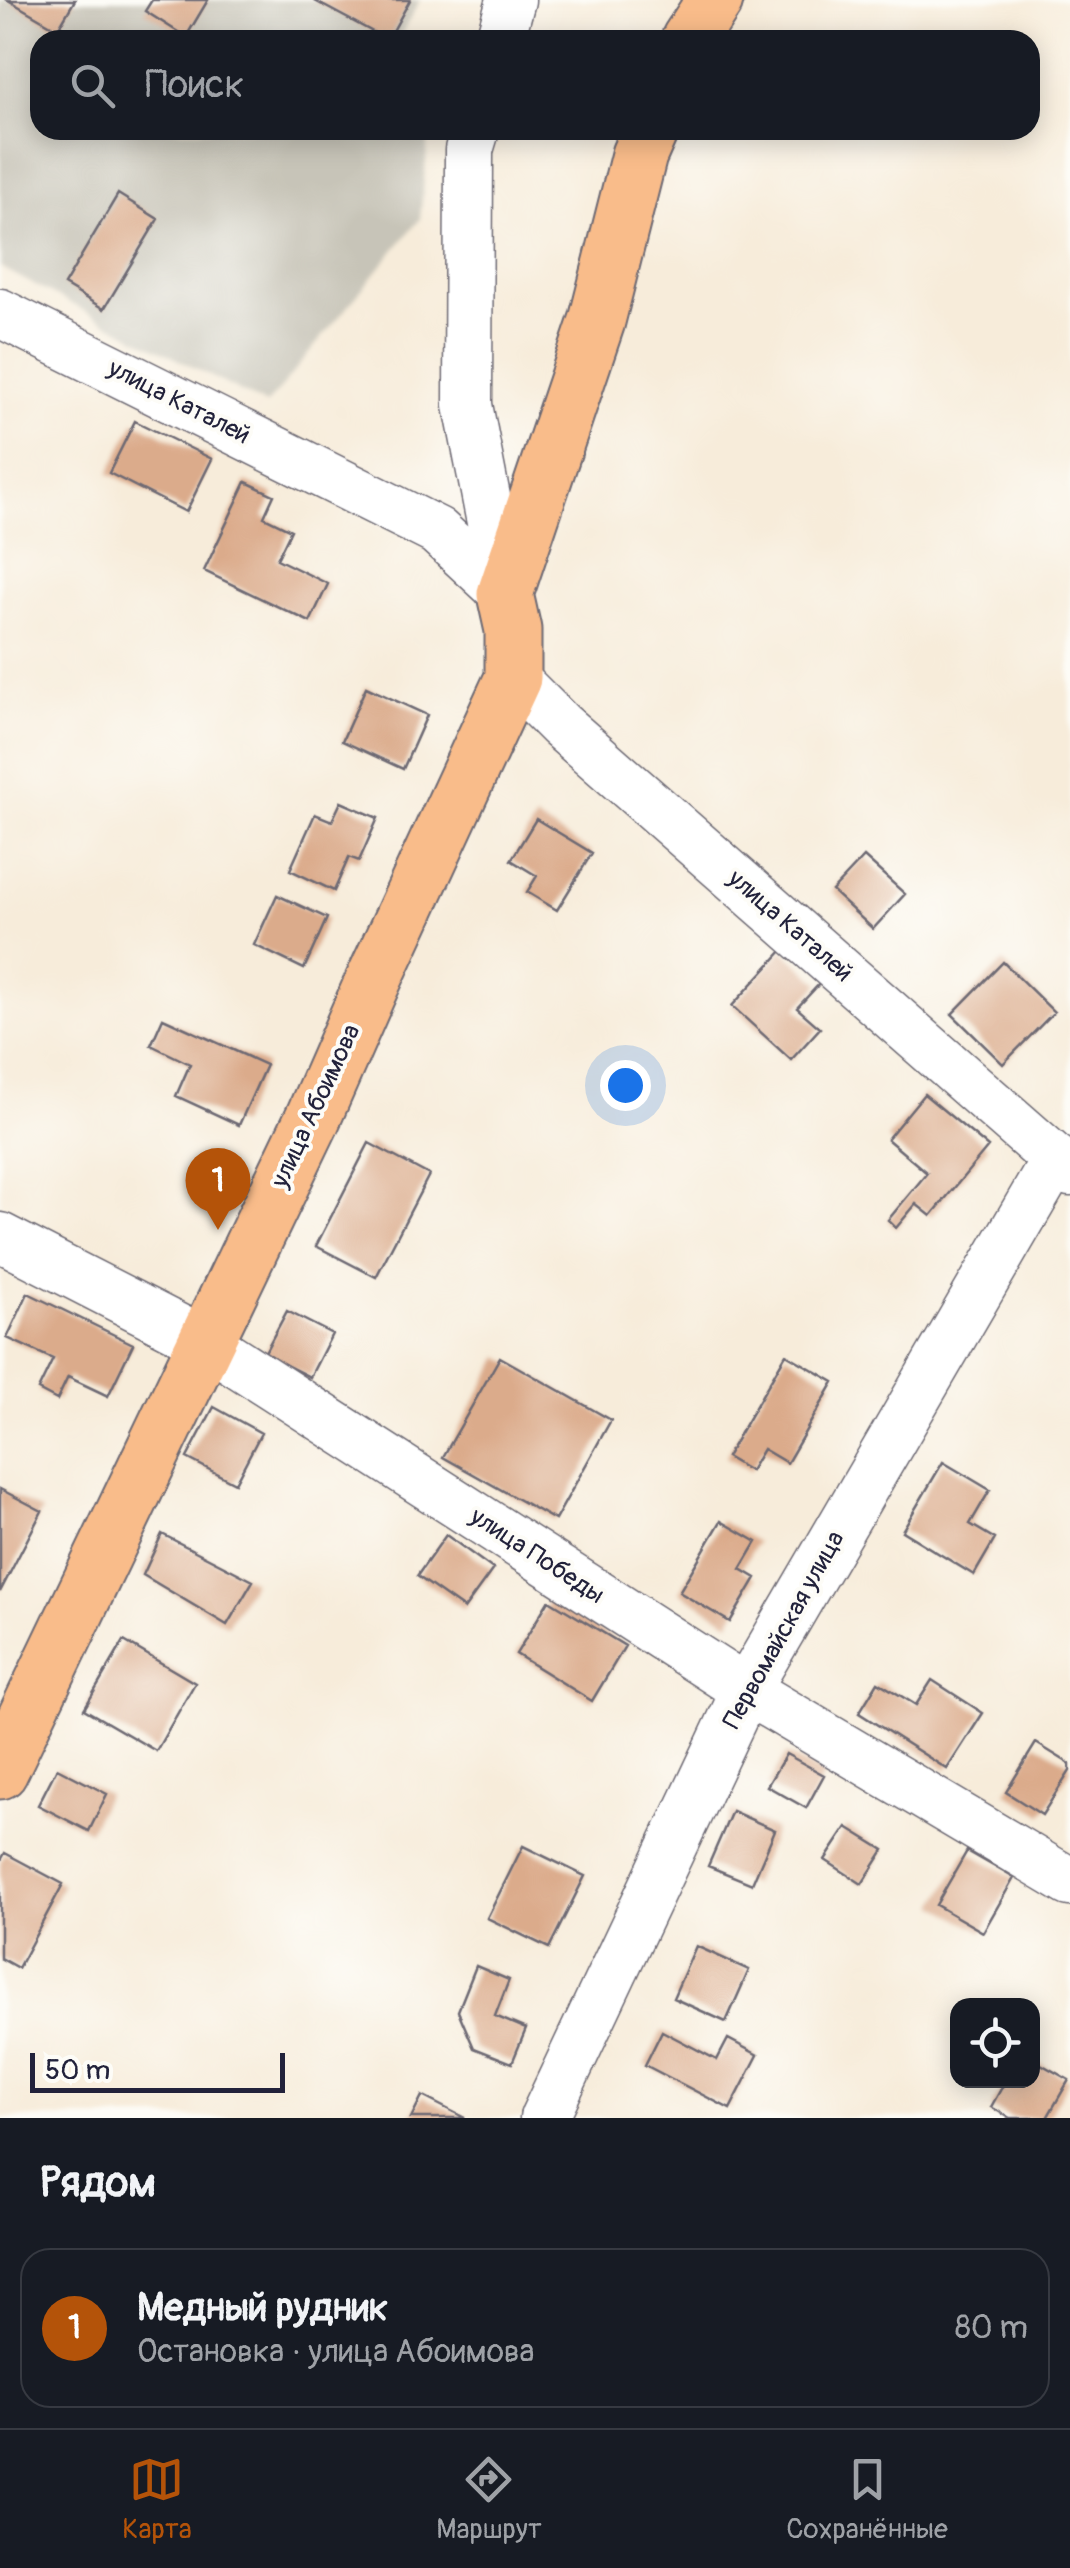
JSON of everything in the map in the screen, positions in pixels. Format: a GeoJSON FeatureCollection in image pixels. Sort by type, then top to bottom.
{"type":"FeatureCollection","features":[{"type":"Feature","properties":{"kind":"main road"},"geometry":{"type":"LineString","coordinates":[[696,30],[716,0]]}},
{"type":"Feature","properties":{"kind":"main road"},"geometry":{"type":"LineString","coordinates":[[505,594],[597,321],[646,140]]}},
{"type":"Feature","properties":{"kind":"main road","name":"улица Абоимова"},"geometry":{"type":"LineString","coordinates":[[0,1770],[313,1118],[512,678],[513,630],[505,594]]}},
{"type":"Feature","properties":{"kind":"street"},"geometry":{"type":"LineString","coordinates":[[503,30],[511,0]]}},
{"type":"Feature","properties":{"kind":"street"},"geometry":{"type":"LineString","coordinates":[[472,140],[468,405],[505,594]]}},
{"type":"Feature","properties":{"kind":"street","name":"улица Каталей"},"geometry":{"type":"LineString","coordinates":[[0,313],[438,531],[505,594]]}},
{"type":"Feature","properties":{"kind":"street","name":"улица Каталей"},"geometry":{"type":"LineString","coordinates":[[512,678],[1063,1165]]}},
{"type":"Feature","properties":{"kind":"street","name":"Первомайская улица"},"geometry":{"type":"LineString","coordinates":[[544,2118],[746,1690],[1063,1165]]}},
{"type":"Feature","properties":{"kind":"street","name":"улица Победы"},"geometry":{"type":"LineString","coordinates":[[0,1237],[205,1342],[746,1690],[1070,1882]]}},
{"type":"Feature","properties":{"kind":"shaded area"},"geometry":{"type":"Polygon","coordinates":[[[0,0],[420,0],[404,30],[30,30],[30,140],[428,140],[420,219],[266,405],[0,267],[0,0]]]}},
{"type":"Feature","properties":{"kind":"building"},"geometry":{"type":"Polygon","coordinates":[[[8,0],[75,0],[58,29],[8,0]]]}},
{"type":"Feature","properties":{"kind":"building"},"geometry":{"type":"Polygon","coordinates":[[[152,0],[208,0],[190,30],[175,30],[145,11],[152,0]]]}},
{"type":"Feature","properties":{"kind":"building"},"geometry":{"type":"Polygon","coordinates":[[[313,0],[410,0],[394,30],[369,30],[313,0]]]}},
{"type":"Feature","properties":{"kind":"building"},"geometry":{"type":"Polygon","coordinates":[[[118,194],[158,219],[104,309],[64,285],[118,194]]]}},
{"type":"Feature","properties":{"kind":"building"},"geometry":{"type":"Polygon","coordinates":[[[135,421],[212,459],[186,512],[109,473],[135,421]]]}},
{"type":"Feature","properties":{"kind":"building"},"geometry":{"type":"Polygon","coordinates":[[[246,482],[274,495],[264,517],[291,530],[277,559],[328,584],[310,622],[204,571],[246,482]]]}},
{"type":"Feature","properties":{"kind":"building"},"geometry":{"type":"Polygon","coordinates":[[[366,687],[427,715],[403,769],[342,741],[366,687]]]}},
{"type":"Feature","properties":{"kind":"building"},"geometry":{"type":"Polygon","coordinates":[[[341,802],[378,818],[359,861],[349,857],[334,891],[290,870],[315,814],[332,821],[341,802]]]}},
{"type":"Feature","properties":{"kind":"building"},"geometry":{"type":"Polygon","coordinates":[[[536,819],[592,853],[557,910],[527,892],[537,876],[511,860],[536,819]]]}},
{"type":"Feature","properties":{"kind":"building"},"geometry":{"type":"Polygon","coordinates":[[[864,857],[905,894],[873,929],[832,891],[864,857]]]}},
{"type":"Feature","properties":{"kind":"building"},"geometry":{"type":"Polygon","coordinates":[[[277,895],[327,918],[304,969],[254,945],[277,895]]]}},
{"type":"Feature","properties":{"kind":"building"},"geometry":{"type":"Polygon","coordinates":[[[783,950],[820,983],[797,1008],[820,1028],[791,1060],[732,1006],[783,950]]]}},
{"type":"Feature","properties":{"kind":"building"},"geometry":{"type":"Polygon","coordinates":[[[1003,962],[1054,1012],[1003,1064],[952,1014],[1003,962]]]}},
{"type":"Feature","properties":{"kind":"building"},"geometry":{"type":"Polygon","coordinates":[[[163,1018],[266,1065],[239,1125],[176,1096],[190,1064],[151,1045],[163,1018]]]}},
{"type":"Feature","properties":{"kind":"building"},"geometry":{"type":"Polygon","coordinates":[[[924,1094],[988,1147],[931,1216],[916,1204],[896,1228],[888,1220],[927,1173],[887,1139],[924,1094]]]}},
{"type":"Feature","properties":{"kind":"building"},"geometry":{"type":"Polygon","coordinates":[[[369,1143],[429,1175],[376,1277],[316,1246],[369,1143]]]}},
{"type":"Feature","properties":{"kind":"building"},"geometry":{"type":"Polygon","coordinates":[[[28,1293],[133,1344],[108,1396],[68,1377],[57,1400],[38,1390],[53,1359],[7,1338],[28,1293]]]}},
{"type":"Feature","properties":{"kind":"building"},"geometry":{"type":"Polygon","coordinates":[[[287,1311],[332,1334],[310,1377],[264,1354],[287,1311]]]}},
{"type":"Feature","properties":{"kind":"building"},"geometry":{"type":"Polygon","coordinates":[[[786,1354],[834,1382],[787,1463],[763,1449],[750,1471],[726,1457],[786,1354]]]}},
{"type":"Feature","properties":{"kind":"building"},"geometry":{"type":"Polygon","coordinates":[[[500,1357],[611,1420],[555,1520],[443,1457],[500,1357]]]}},
{"type":"Feature","properties":{"kind":"building"},"geometry":{"type":"Polygon","coordinates":[[[214,1407],[261,1433],[235,1483],[187,1458],[214,1407]]]}},
{"type":"Feature","properties":{"kind":"building"},"geometry":{"type":"Polygon","coordinates":[[[943,1462],[990,1490],[970,1524],[995,1539],[974,1575],[902,1531],[943,1462]]]}},
{"type":"Feature","properties":{"kind":"building"},"geometry":{"type":"Polygon","coordinates":[[[0,1489],[42,1511],[0,1592],[0,1489]]]}},
{"type":"Feature","properties":{"kind":"building"},"geometry":{"type":"Polygon","coordinates":[[[721,1521],[757,1542],[741,1569],[756,1578],[730,1622],[679,1592],[721,1521]]]}},
{"type":"Feature","properties":{"kind":"building"},"geometry":{"type":"Polygon","coordinates":[[[162,1534],[253,1581],[227,1625],[143,1575],[162,1534]]]}},
{"type":"Feature","properties":{"kind":"building"},"geometry":{"type":"Polygon","coordinates":[[[446,1535],[493,1569],[464,1609],[417,1576],[446,1535]]]}},
{"type":"Feature","properties":{"kind":"building"},"geometry":{"type":"Polygon","coordinates":[[[549,1600],[625,1646],[592,1701],[516,1654],[549,1600]]]}},
{"type":"Feature","properties":{"kind":"building"},"geometry":{"type":"Polygon","coordinates":[[[124,1641],[195,1683],[156,1751],[84,1709],[124,1641]]]}},
{"type":"Feature","properties":{"kind":"building"},"geometry":{"type":"Polygon","coordinates":[[[932,1680],[983,1713],[947,1769],[859,1713],[878,1682],[916,1705],[932,1680]]]}},
{"type":"Feature","properties":{"kind":"building"},"geometry":{"type":"Polygon","coordinates":[[[1036,1743],[1070,1764],[1070,1771],[1042,1815],[1006,1792],[1036,1743]]]}},
{"type":"Feature","properties":{"kind":"building"},"geometry":{"type":"Polygon","coordinates":[[[786,1754],[824,1775],[806,1808],[767,1786],[786,1754]]]}},
{"type":"Feature","properties":{"kind":"building"},"geometry":{"type":"Polygon","coordinates":[[[57,1768],[107,1794],[89,1831],[38,1805],[57,1768]]]}},
{"type":"Feature","properties":{"kind":"building"},"geometry":{"type":"Polygon","coordinates":[[[732,1811],[775,1830],[752,1884],[708,1866],[732,1811]]]}},
{"type":"Feature","properties":{"kind":"building"},"geometry":{"type":"Polygon","coordinates":[[[847,1827],[884,1850],[862,1884],[825,1860],[847,1827]]]}},
{"type":"Feature","properties":{"kind":"building"},"geometry":{"type":"Polygon","coordinates":[[[523,1846],[585,1876],[549,1948],[487,1918],[523,1846]]]}},
{"type":"Feature","properties":{"kind":"building"},"geometry":{"type":"Polygon","coordinates":[[[967,1851],[1014,1878],[983,1932],[936,1905],[967,1851]]]}},
{"type":"Feature","properties":{"kind":"building"},"geometry":{"type":"Polygon","coordinates":[[[5,1853],[63,1884],[18,1968],[0,1958],[0,1862],[5,1853]]]}},
{"type":"Feature","properties":{"kind":"building"},"geometry":{"type":"Polygon","coordinates":[[[696,1946],[749,1970],[726,2022],[673,1998],[696,1946]]]}},
{"type":"Feature","properties":{"kind":"building"},"geometry":{"type":"Polygon","coordinates":[[[476,1966],[509,1980],[495,2016],[526,2029],[512,2063],[474,2048],[458,2011],[476,1966]]]}},
{"type":"Feature","properties":{"kind":"building"},"geometry":{"type":"Polygon","coordinates":[[[662,2031],[717,2060],[728,2039],[758,2055],[730,2109],[645,2065],[662,2031]]]}},
{"type":"Feature","properties":{"kind":"building"},"geometry":{"type":"Polygon","coordinates":[[[1040,2064],[1069,2080],[1047,2118],[1010,2118],[991,2107],[1002,2088],[1040,2088],[1040,2064]]]}},
{"type":"Feature","properties":{"kind":"building"},"geometry":{"type":"Polygon","coordinates":[[[422,2096],[465,2118],[411,2118],[422,2096]]]}},
{"type":"Feature","properties":{"kind":"place","name":"Медный рудник"},"geometry":{"type":"Point","coordinates":[218,1230]}}]}
